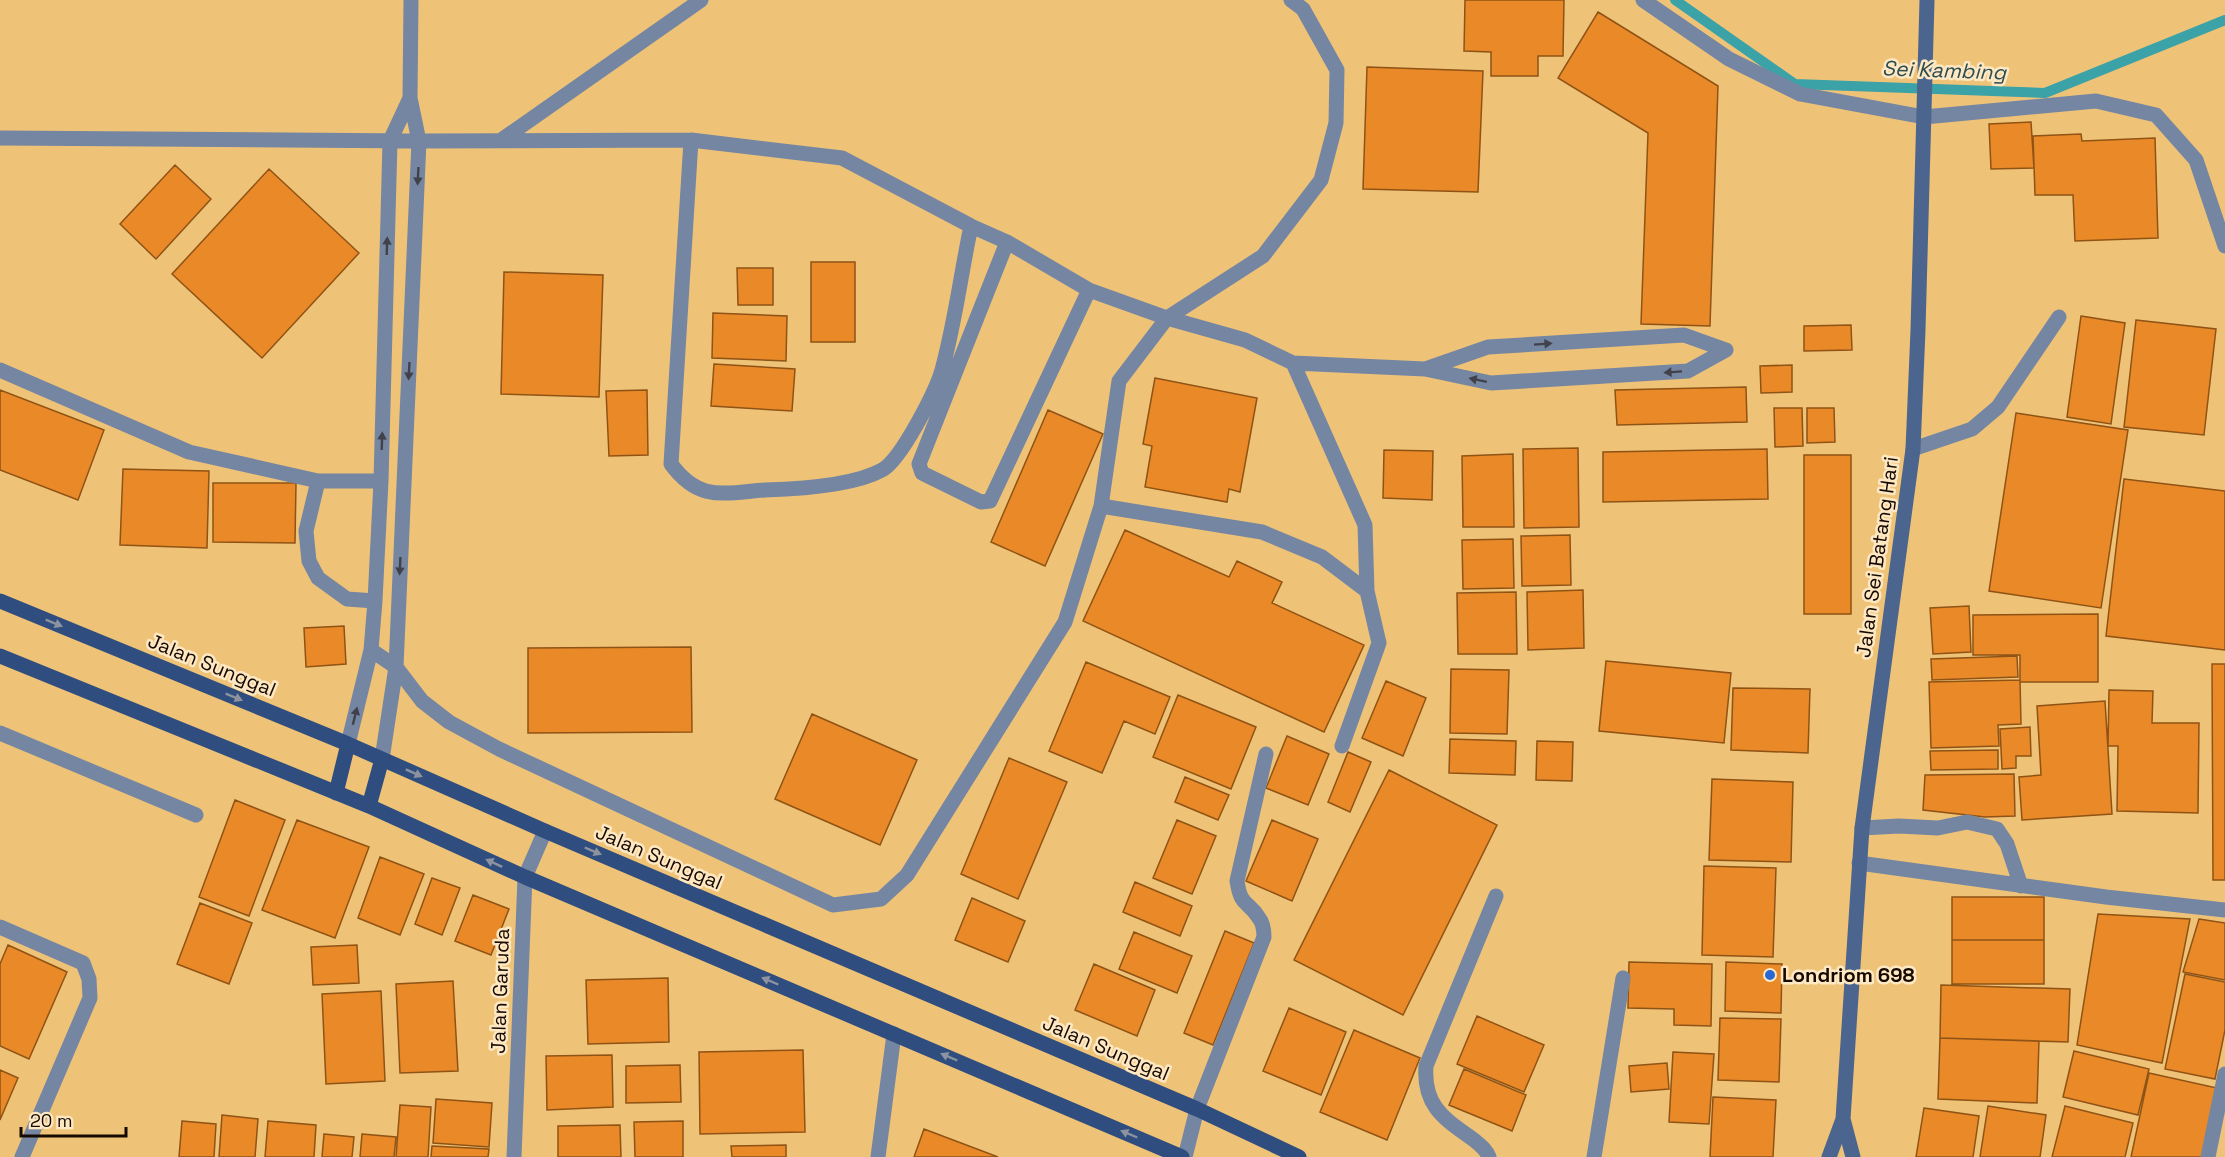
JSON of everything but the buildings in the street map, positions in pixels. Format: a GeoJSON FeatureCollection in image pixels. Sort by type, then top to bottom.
{"type":"FeatureCollection","features":[{"type":"Feature","properties":{"kind":"main road","name":"Jalan Sunggal"},"geometry":{"type":"LineString","coordinates":[[0,601],[348,744],[545,831],[1197,1109],[1299,1157]]}},
{"type":"Feature","properties":{"kind":"main road"},"geometry":{"type":"LineString","coordinates":[[0,656],[369,806],[525,878],[1184,1157]]}},
{"type":"Feature","properties":{"kind":"main road"},"geometry":{"type":"LineString","coordinates":[[336,793],[348,744]]}},
{"type":"Feature","properties":{"kind":"main road"},"geometry":{"type":"LineString","coordinates":[[369,806],[382,759]]}},
{"type":"Feature","properties":{"kind":"street"},"geometry":{"type":"LineString","coordinates":[[382,759],[396,667],[419,141],[410,98],[411,0]]}},
{"type":"Feature","properties":{"kind":"street"},"geometry":{"type":"LineString","coordinates":[[500,141],[701,0]]}},
{"type":"Feature","properties":{"kind":"street"},"geometry":{"type":"LineString","coordinates":[[371,650],[396,667],[422,701],[449,722],[498,749],[833,905],[881,900],[907,875],[1065,622],[1101,506],[1119,381],[1167,318],[1263,256],[1321,180],[1336,123],[1337,69],[1303,9],[1291,0]]}},
{"type":"Feature","properties":{"kind":"street"},"geometry":{"type":"LineString","coordinates":[[1642,0],[1729,59],[1800,94],[1924,117],[2096,101],[2156,116],[2196,160],[2225,246]]}},
{"type":"Feature","properties":{"kind":"street","name":"Jalan Sei Batang Hari"},"geometry":{"type":"LineString","coordinates":[[1829,1157],[1843,1119],[1862,828],[1913,449],[1927,0]]}},
{"type":"Feature","properties":{"kind":"street"},"geometry":{"type":"LineString","coordinates":[[348,744],[371,650],[375,601],[381,481],[390,141],[410,98]]}},
{"type":"Feature","properties":{"kind":"street"},"geometry":{"type":"LineString","coordinates":[[0,138],[390,141],[691,140],[842,158],[971,226],[1007,242],[1089,290],[1167,318],[1245,340],[1293,363],[1425,369],[1491,383],[1688,370],[1726,350],[1684,335],[1488,347],[1425,369]]}},
{"type":"Feature","properties":{"kind":"street"},"geometry":{"type":"LineString","coordinates":[[691,140],[671,464],[680,477],[693,487],[713,493],[800,489],[868,477],[884,469],[895,459],[911,434],[942,372],[971,226]]}},
{"type":"Feature","properties":{"kind":"street"},"geometry":{"type":"LineString","coordinates":[[1007,242],[919,464],[922,473],[981,502],[987,502],[992,498],[1089,290]]}},
{"type":"Feature","properties":{"kind":"street"},"geometry":{"type":"LineString","coordinates":[[1913,449],[1972,429],[1998,407],[2059,317]]}},
{"type":"Feature","properties":{"kind":"street"},"geometry":{"type":"LineString","coordinates":[[1293,363],[1365,525],[1367,591],[1379,643],[1342,746]]}},
{"type":"Feature","properties":{"kind":"street"},"geometry":{"type":"LineString","coordinates":[[0,370],[189,452],[318,481],[381,481]]}},
{"type":"Feature","properties":{"kind":"street"},"geometry":{"type":"LineString","coordinates":[[318,481],[306,531],[309,561],[318,578],[347,599],[375,601]]}},
{"type":"Feature","properties":{"kind":"street"},"geometry":{"type":"LineString","coordinates":[[1101,506],[1262,532],[1322,557],[1367,591]]}},
{"type":"Feature","properties":{"kind":"street"},"geometry":{"type":"LineString","coordinates":[[0,733],[196,814]]}},
{"type":"Feature","properties":{"kind":"street"},"geometry":{"type":"LineString","coordinates":[[1184,1157],[1197,1109],[1264,937],[1260,918],[1243,903],[1238,893],[1237,881],[1266,754]]}},
{"type":"Feature","properties":{"kind":"street"},"geometry":{"type":"LineString","coordinates":[[1862,828],[1899,826],[1938,828],[1967,822],[1997,829],[2007,844],[2021,886]]}},
{"type":"Feature","properties":{"kind":"street","name":"Jalan Garuda"},"geometry":{"type":"LineString","coordinates":[[514,1157],[525,878],[545,831]]}},
{"type":"Feature","properties":{"kind":"street"},"geometry":{"type":"LineString","coordinates":[[1859,863],[2021,886],[2225,910]]}},
{"type":"Feature","properties":{"kind":"street"},"geometry":{"type":"LineString","coordinates":[[1489,1157],[1484,1148],[1441,1116],[1434,1107],[1425,1080],[1426,1066],[1496,896]]}},
{"type":"Feature","properties":{"kind":"street"},"geometry":{"type":"LineString","coordinates":[[0,927],[83,963],[89,979],[90,998],[22,1157]]}},
{"type":"Feature","properties":{"kind":"street"},"geometry":{"type":"LineString","coordinates":[[1594,1157],[1623,978]]}},
{"type":"Feature","properties":{"kind":"street"},"geometry":{"type":"LineString","coordinates":[[878,1157],[894,1034]]}},
{"type":"Feature","properties":{"kind":"street"},"geometry":{"type":"LineString","coordinates":[[2208,1157],[2225,1074]]}},
{"type":"Feature","properties":{"kind":"street","name":"Jalan Sei Batang Hari"},"geometry":{"type":"LineString","coordinates":[[1843,1119],[1853,1157]]}},
{"type":"Feature","properties":{"kind":"waterway","name":"Sei Kambing"},"geometry":{"type":"LineString","coordinates":[[1675,0],[1795,84],[2045,93],[2225,20]]}},
{"type":"Feature","properties":{"kind":"place","name":"Londriom 698"},"geometry":{"type":"Point","coordinates":[1770,975]}}]}
